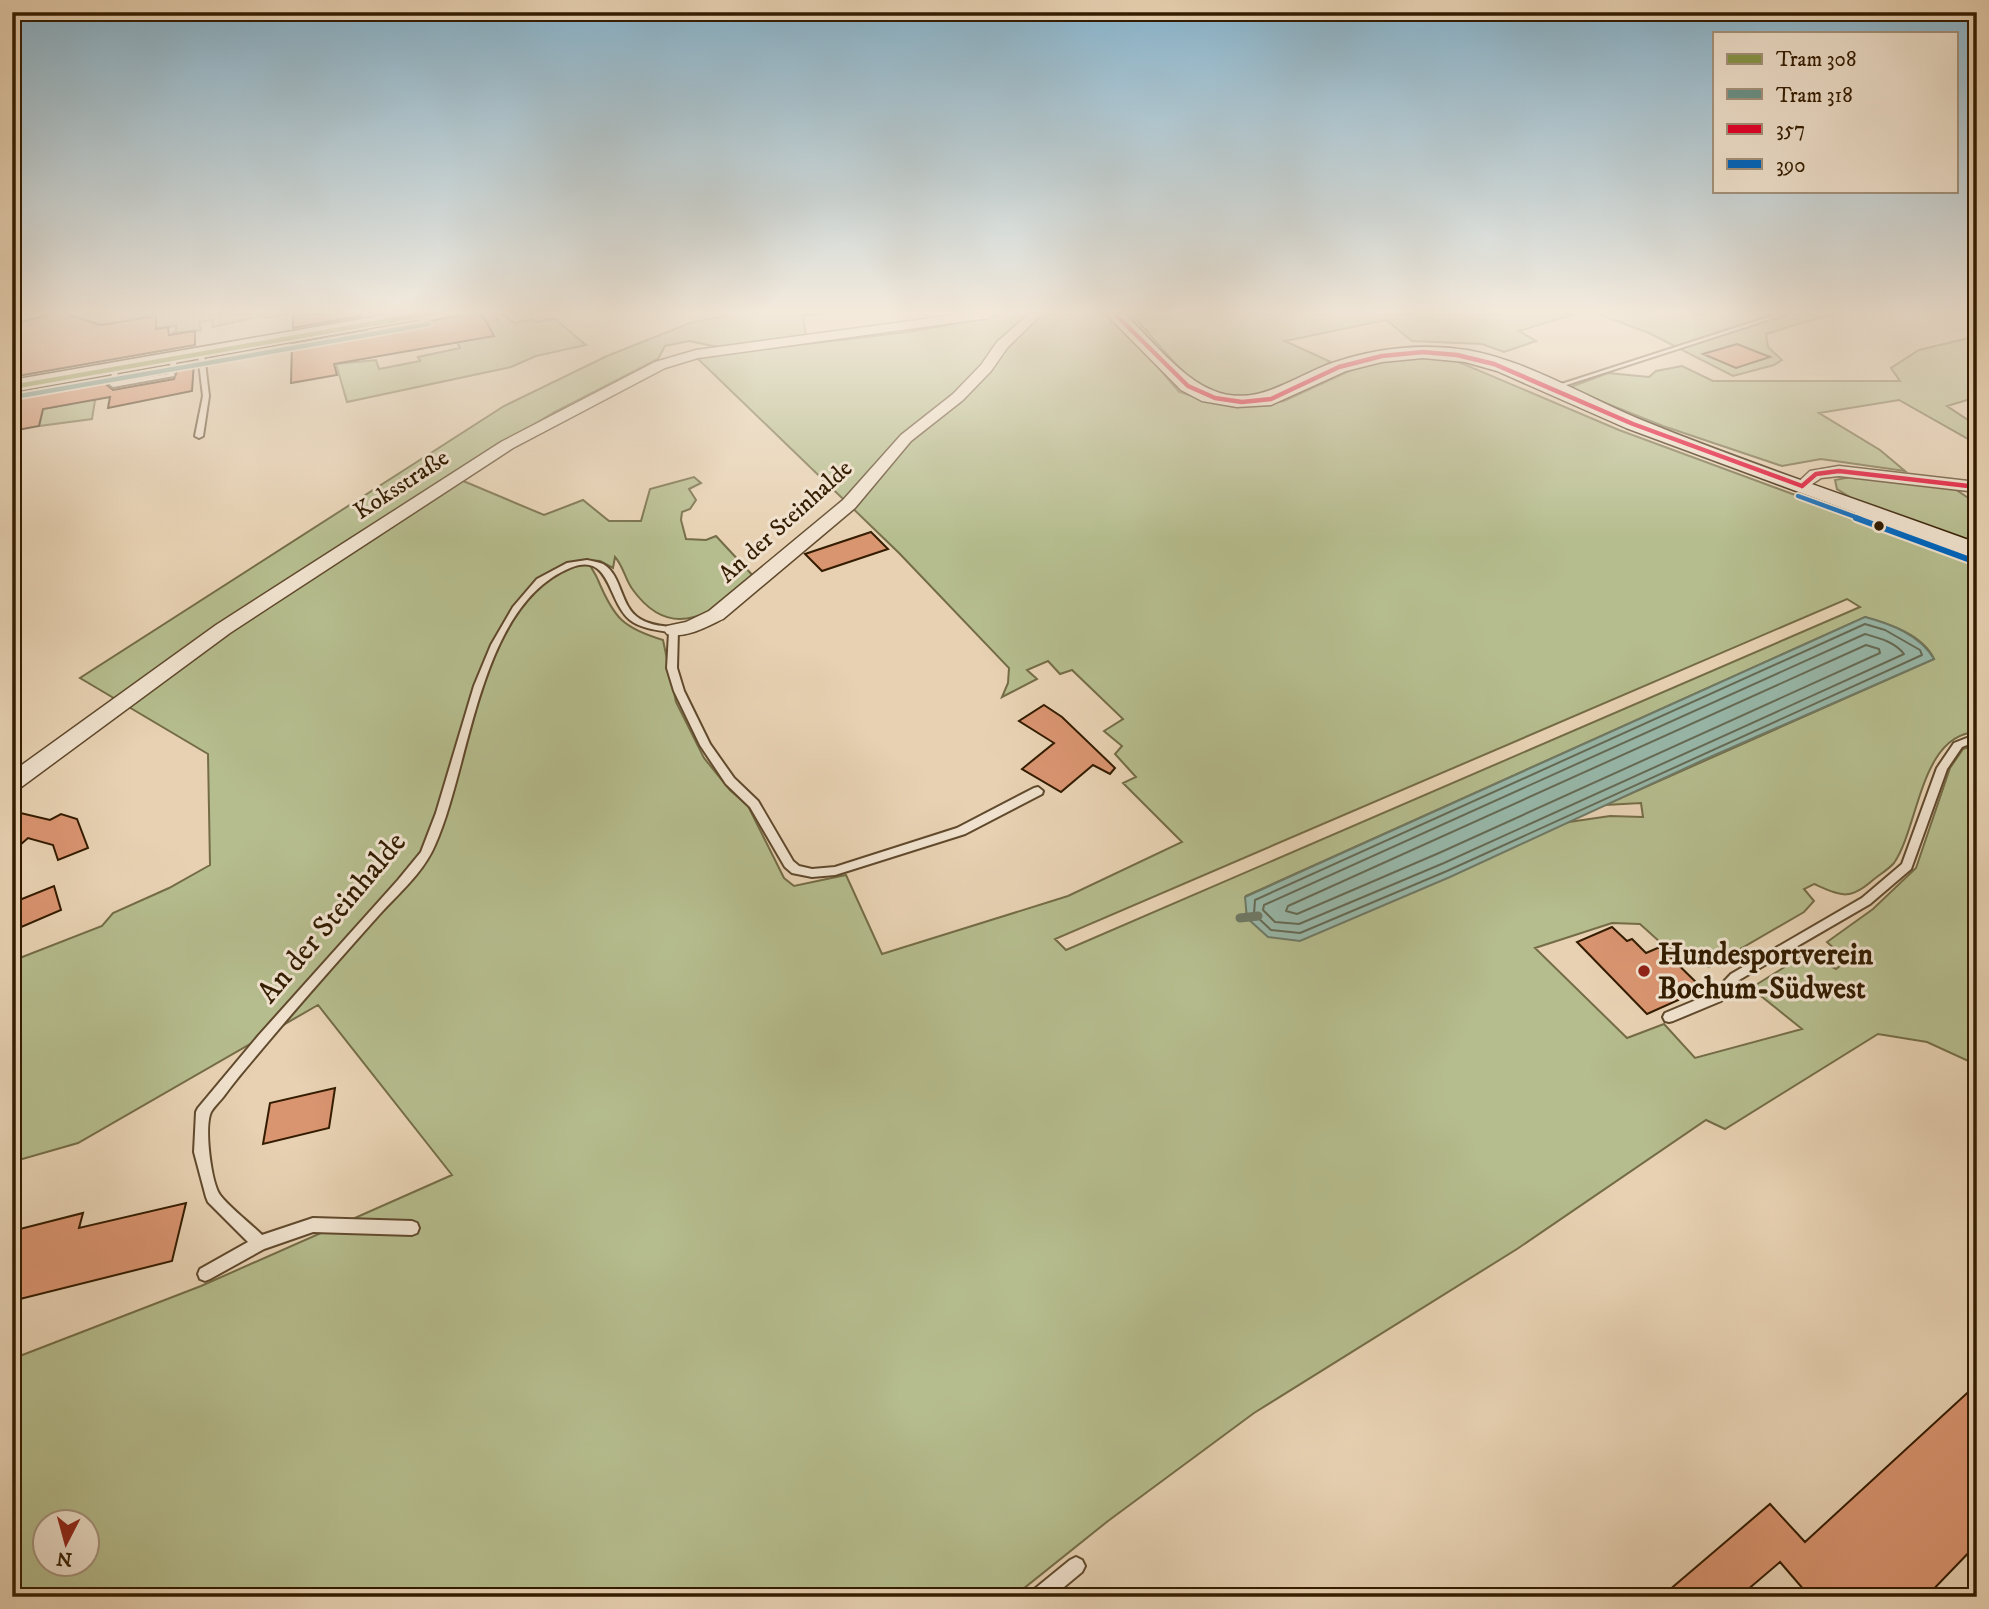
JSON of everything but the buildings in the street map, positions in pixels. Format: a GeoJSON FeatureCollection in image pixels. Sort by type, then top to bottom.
{"type":"FeatureCollection","features":[{"type":"Feature","properties":{"kind":"street","name":"Koksstraße"},"geometry":{"type":"LineString","coordinates":[[12,783],[268,598],[507,445],[610,389]]}},
{"type":"Feature","properties":{"kind":"street","name":"An der Steinhalde"},"geometry":{"type":"LineString","coordinates":[[674,630],[692,626],[722,610],[849,504],[906,438],[966,389]]}},
{"type":"Feature","properties":{"kind":"street"},"geometry":{"type":"LineString","coordinates":[[1196,389],[1223,400],[1249,402],[1272,399],[1293,389]]}},
{"type":"Feature","properties":{"kind":"street"},"geometry":{"type":"LineString","coordinates":[[1553,389],[1633,424],[1977,551]]}},
{"type":"Feature","properties":{"kind":"street"},"geometry":{"type":"LineString","coordinates":[[1802,486],[1813,475],[1832,471],[1924,477],[1977,487]]}},
{"type":"Feature","properties":{"kind":"lane"},"geometry":{"type":"LineString","coordinates":[[199,436],[205,389]]}},
{"type":"Feature","properties":{"kind":"lane","name":"An der Steinhalde"},"geometry":{"type":"LineString","coordinates":[[260,1243],[214,1197],[201,1152],[203,1112],[428,850],[498,637],[511,615],[527,594],[550,573],[574,564],[590,564],[609,572],[624,610],[632,619],[653,627],[674,630]]}},
{"type":"Feature","properties":{"kind":"lane"},"geometry":{"type":"LineString","coordinates":[[674,630],[673,668],[679,691],[705,746],[730,780],[754,804],[789,864],[796,870],[812,873],[835,871],[961,831],[1038,791]]}},
{"type":"Feature","properties":{"kind":"lane"},"geometry":{"type":"LineString","coordinates":[[1668,1017],[1717,997],[1735,977],[1866,901],[1907,866],[1942,768],[1958,745],[1977,737]]}},
{"type":"Feature","properties":{"kind":"lane"},"geometry":{"type":"LineString","coordinates":[[205,1274],[260,1243],[313,1225],[412,1228]]}},
{"type":"Feature","properties":{"kind":"lane"},"geometry":{"type":"LineString","coordinates":[[1038,1597],[1076,1566]]}},
{"type":"Feature","properties":{"kind":"green space"},"geometry":{"type":"Polygon","coordinates":[[[89,389],[97,389],[92,419],[39,426],[43,409],[69,404],[89,389]]]}},
{"type":"Feature","properties":{"kind":"green space"},"geometry":{"type":"Polygon","coordinates":[[[343,389],[408,389],[347,402],[343,389]]]}},
{"type":"Feature","properties":{"kind":"green space"},"geometry":{"type":"Polygon","coordinates":[[[539,389],[600,389],[555,412],[449,475],[544,515],[583,500],[609,521],[641,521],[650,489],[694,477],[701,483],[689,489],[696,500],[690,509],[682,512],[681,520],[686,539],[706,540],[716,536],[755,578],[725,602],[694,617],[679,619],[663,616],[648,607],[633,590],[615,557],[613,568],[600,561],[588,560],[589,563],[615,613],[629,626],[663,640],[676,702],[704,758],[730,790],[748,806],[784,878],[794,886],[846,875],[882,954],[1068,896],[1182,842],[1123,783],[1136,777],[1115,754],[1122,746],[1104,731],[1123,719],[1072,670],[1060,674],[1048,661],[1027,670],[1037,679],[1002,697],[1008,683],[1009,668],[899,553],[729,389],[1177,389],[1211,402],[1257,406],[1284,401],[1310,389],[1523,389],[1619,430],[1977,562],[1977,732],[1958,737],[1943,748],[1932,765],[1894,863],[1865,887],[1851,894],[1839,894],[1814,884],[1804,889],[1814,901],[1804,912],[1709,967],[1661,943],[1640,924],[1612,923],[1535,948],[1627,1038],[1664,1024],[1695,1058],[1802,1029],[1751,988],[1807,953],[1836,969],[1847,960],[1827,942],[1873,909],[1916,868],[1950,768],[1963,749],[1977,744],[1977,1065],[1927,1042],[1878,1034],[1725,1129],[1706,1120],[1517,1249],[1254,1413],[1108,1521],[1013,1597],[12,1597],[12,1359],[201,1286],[452,1175],[318,1005],[78,1143],[12,1162],[12,961],[102,926],[113,913],[169,888],[210,865],[208,754],[80,678],[504,406],[539,389]],[[1847,599],[1055,939],[1066,950],[1860,607],[1847,599]],[[1865,617],[1246,896],[1247,918],[1569,822],[1610,816],[1643,817],[1641,803],[1605,805],[1934,659],[1914,637],[1865,617]]]}},
{"type":"Feature","properties":{"kind":"green space"},"geometry":{"type":"Polygon","coordinates":[[[1204,389],[1280,389],[1238,397],[1204,389]]]}},
{"type":"Feature","properties":{"kind":"green space"},"geometry":{"type":"Polygon","coordinates":[[[1571,389],[1977,389],[1977,397],[1947,406],[1977,426],[1977,444],[1899,400],[1819,413],[1880,450],[1905,471],[1821,459],[1782,466],[1663,426],[1571,389]]]}},
{"type":"Feature","properties":{"kind":"green space"},"geometry":{"type":"Polygon","coordinates":[[[1851,477],[1955,489],[1977,504],[1977,544],[1853,499],[1837,489],[1835,480],[1851,477]]]}},
{"type":"Feature","properties":{"kind":"water"},"geometry":{"type":"Polygon","coordinates":[[[1865,617],[1895,627],[1913,637],[1934,659],[1701,761],[1450,877],[1300,941],[1268,937],[1247,918],[1245,897],[1865,617]]]}},
{"type":"Feature","properties":{"kind":"waterway"},"geometry":{"type":"LineString","coordinates":[[1240,918],[1258,916]]}},
{"type":"Feature","properties":{"kind":"tram line","name":"318"},"geometry":{"type":"LineString","coordinates":[[14,397],[59,389]]}},
{"type":"Feature","properties":{"kind":"transit line","name":"357"},"geometry":{"type":"LineString","coordinates":[[1195,389],[1215,398],[1242,402],[1271,399],[1292,389]]}},
{"type":"Feature","properties":{"kind":"transit line","name":"357"},"geometry":{"type":"LineString","coordinates":[[1552,389],[1633,424],[1802,486]]}},
{"type":"Feature","properties":{"kind":"transit line","name":"357"},"geometry":{"type":"LineString","coordinates":[[1802,486],[1816,474],[1839,471],[1977,487]]}},
{"type":"Feature","properties":{"kind":"transit line","name":"390"},"geometry":{"type":"LineString","coordinates":[[1798,496],[1973,561]]}},
{"type":"Feature","properties":{"kind":"place","name":"Hundesportverein Bochum-Südwest"},"geometry":{"type":"Point","coordinates":[1644,971]}}]}
